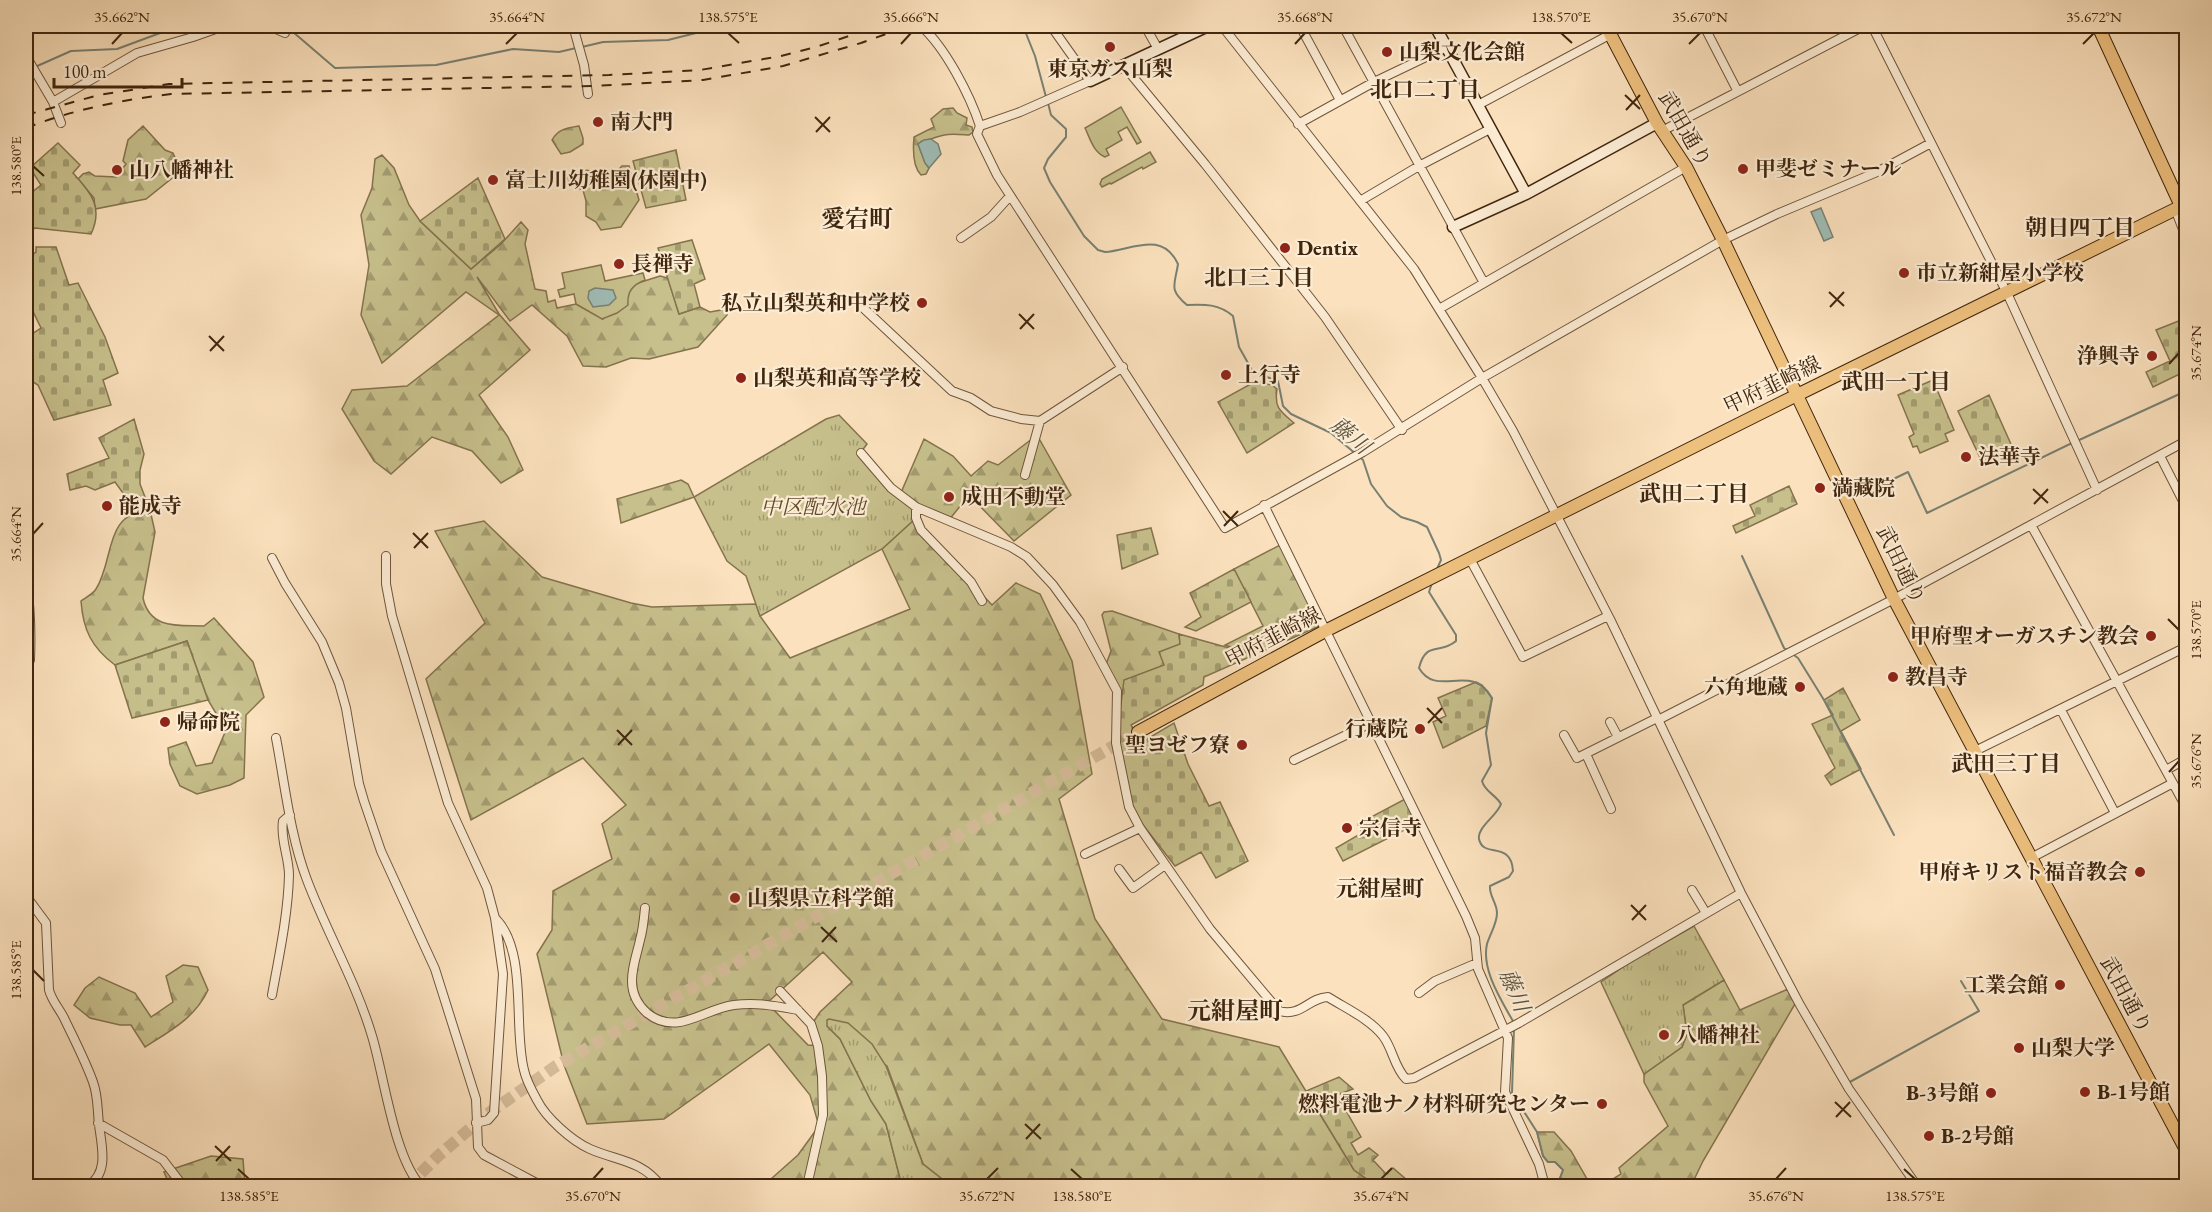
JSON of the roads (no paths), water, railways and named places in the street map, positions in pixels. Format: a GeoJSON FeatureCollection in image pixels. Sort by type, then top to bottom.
{"type":"FeatureCollection","features":[{"type":"Feature","properties":{"kind":"main road"},"geometry":{"type":"LineString","coordinates":[[2098,26],[2181,207]]}},
{"type":"Feature","properties":{"kind":"main road","name":"武田通り"},"geometry":{"type":"LineString","coordinates":[[1609,30],[1659,127],[1686,167],[1723,240],[1894,599],[2187,1150]]}},
{"type":"Feature","properties":{"kind":"main road","name":"甲府韮崎線"},"geometry":{"type":"LineString","coordinates":[[1138,732],[1327,630],[1428,579],[2181,207]]}},
{"type":"Feature","properties":{"kind":"street"},"geometry":{"type":"LineString","coordinates":[[53,102],[137,54],[224,26]]}},
{"type":"Feature","properties":{"kind":"street"},"geometry":{"type":"LineString","coordinates":[[269,26],[285,33]]}},
{"type":"Feature","properties":{"kind":"street"},"geometry":{"type":"LineString","coordinates":[[573,26],[588,94]]}},
{"type":"Feature","properties":{"kind":"street"},"geometry":{"type":"LineString","coordinates":[[921,26],[933,36],[961,82],[976,113],[980,126],[977,134],[1010,196],[1123,367],[1225,528],[1402,430],[1482,378],[1723,240],[1777,214],[1877,172],[1931,142]]}},
{"type":"Feature","properties":{"kind":"street"},"geometry":{"type":"LineString","coordinates":[[1051,26],[1090,81]]}},
{"type":"Feature","properties":{"kind":"street"},"geometry":{"type":"LineString","coordinates":[[1145,26],[1158,49]]}},
{"type":"Feature","properties":{"kind":"street"},"geometry":{"type":"LineString","coordinates":[[980,126],[1090,81],[1208,26]]}},
{"type":"Feature","properties":{"kind":"street"},"geometry":{"type":"LineString","coordinates":[[1222,26],[1414,269],[1482,378],[1557,515],[1741,893],[1803,1011],[1848,1089],[1917,1186]]}},
{"type":"Feature","properties":{"kind":"street"},"geometry":{"type":"LineString","coordinates":[[1300,26],[1340,100]]}},
{"type":"Feature","properties":{"kind":"street"},"geometry":{"type":"LineString","coordinates":[[1343,26],[1484,283]]}},
{"type":"Feature","properties":{"kind":"street"},"geometry":{"type":"LineString","coordinates":[[1435,26],[1526,194]]}},
{"type":"Feature","properties":{"kind":"street"},"geometry":{"type":"LineString","coordinates":[[1704,26],[1737,90]]}},
{"type":"Feature","properties":{"kind":"street"},"geometry":{"type":"LineString","coordinates":[[1453,227],[1526,194],[1864,26]]}},
{"type":"Feature","properties":{"kind":"street"},"geometry":{"type":"LineString","coordinates":[[1872,26],[2007,293],[2097,490]]}},
{"type":"Feature","properties":{"kind":"street"},"geometry":{"type":"LineString","coordinates":[[1478,105],[1609,30]]}},
{"type":"Feature","properties":{"kind":"street"},"geometry":{"type":"LineString","coordinates":[[1298,124],[1374,82],[1447,47]]}},
{"type":"Feature","properties":{"kind":"street"},"geometry":{"type":"LineString","coordinates":[[26,56],[53,102],[60,123]]}},
{"type":"Feature","properties":{"kind":"street"},"geometry":{"type":"LineString","coordinates":[[1124,66],[1200,158],[1325,317],[1402,430]]}},
{"type":"Feature","properties":{"kind":"street"},"geometry":{"type":"LineString","coordinates":[[1360,201],[1419,166],[1490,129]]}},
{"type":"Feature","properties":{"kind":"street"},"geometry":{"type":"LineString","coordinates":[[1439,309],[1686,167]]}},
{"type":"Feature","properties":{"kind":"street"},"geometry":{"type":"LineString","coordinates":[[961,238],[991,217],[1010,196]]}},
{"type":"Feature","properties":{"kind":"street"},"geometry":{"type":"LineString","coordinates":[[2181,207],[2187,237]]}},
{"type":"Feature","properties":{"kind":"street"},"geometry":{"type":"LineString","coordinates":[[858,303],[952,391],[971,398],[992,411],[1021,420],[1040,421],[1123,367]]}},
{"type":"Feature","properties":{"kind":"street"},"geometry":{"type":"LineString","coordinates":[[1025,475],[1040,421]]}},
{"type":"Feature","properties":{"kind":"street"},"geometry":{"type":"LineString","coordinates":[[1564,735],[1577,758],[1586,754],[1894,599],[2187,441]]}},
{"type":"Feature","properties":{"kind":"street"},"geometry":{"type":"LineString","coordinates":[[861,453],[891,488],[916,507],[1011,547],[1027,557],[1049,580],[1080,622],[1117,691],[1116,743],[1129,807],[1140,828],[1210,929],[1279,1011],[1294,1012],[1322,997],[1328,997],[1380,1033],[1406,1079],[1414,1078],[1520,1023],[1741,893]]}},
{"type":"Feature","properties":{"kind":"street"},"geometry":{"type":"LineString","coordinates":[[2160,456],[2187,507]]}},
{"type":"Feature","properties":{"kind":"street"},"geometry":{"type":"LineString","coordinates":[[1264,505],[1466,916],[1475,938],[1478,969],[1507,1030],[1505,1092],[1539,1164],[1544,1186]]}},
{"type":"Feature","properties":{"kind":"street"},"geometry":{"type":"LineString","coordinates":[[916,507],[916,518],[921,530],[971,582],[982,601]]}},
{"type":"Feature","properties":{"kind":"street"},"geometry":{"type":"LineString","coordinates":[[2031,525],[2187,807]]}},
{"type":"Feature","properties":{"kind":"street"},"geometry":{"type":"LineString","coordinates":[[386,556],[387,584],[393,616],[448,803],[487,888],[495,918],[502,974],[494,1113],[488,1120],[476,1123]]}},
{"type":"Feature","properties":{"kind":"street"},"geometry":{"type":"LineString","coordinates":[[272,558],[285,584],[322,642],[339,683],[364,801],[381,852],[435,969],[476,1099],[478,1147],[484,1155],[542,1186]]}},
{"type":"Feature","properties":{"kind":"street"},"geometry":{"type":"LineString","coordinates":[[1470,559],[1524,657],[1608,616]]}},
{"type":"Feature","properties":{"kind":"street"},"geometry":{"type":"LineString","coordinates":[[26,582],[31,605],[30,660],[26,659]]}},
{"type":"Feature","properties":{"kind":"street"},"geometry":{"type":"LineString","coordinates":[[1975,751],[2187,647]]}},
{"type":"Feature","properties":{"kind":"street"},"geometry":{"type":"LineString","coordinates":[[2061,710],[2115,813]]}},
{"type":"Feature","properties":{"kind":"street"},"geometry":{"type":"LineString","coordinates":[[1610,722],[1618,737]]}},
{"type":"Feature","properties":{"kind":"street"},"geometry":{"type":"LineString","coordinates":[[1294,760],[1371,723]]}},
{"type":"Feature","properties":{"kind":"street"},"geometry":{"type":"LineString","coordinates":[[276,738],[290,815],[307,879],[345,965],[372,1036],[400,1145],[414,1179],[421,1186]]}},
{"type":"Feature","properties":{"kind":"street"},"geometry":{"type":"LineString","coordinates":[[1586,754],[1611,809]]}},
{"type":"Feature","properties":{"kind":"street"},"geometry":{"type":"LineString","coordinates":[[2166,770],[2187,759]]}},
{"type":"Feature","properties":{"kind":"street"},"geometry":{"type":"LineString","coordinates":[[2031,858],[2173,783]]}},
{"type":"Feature","properties":{"kind":"street"},"geometry":{"type":"LineString","coordinates":[[272,995],[288,899],[287,852],[281,831],[283,821],[290,815]]}},
{"type":"Feature","properties":{"kind":"street"},"geometry":{"type":"LineString","coordinates":[[1085,854],[1140,828]]}},
{"type":"Feature","properties":{"kind":"street"},"geometry":{"type":"LineString","coordinates":[[1119,869],[1133,888],[1165,865]]}},
{"type":"Feature","properties":{"kind":"street"},"geometry":{"type":"LineString","coordinates":[[1692,890],[1706,913]]}},
{"type":"Feature","properties":{"kind":"street"},"geometry":{"type":"LineString","coordinates":[[26,896],[46,923],[49,990],[52,999],[93,1080],[98,1096],[98,1123],[104,1161],[93,1183],[88,1186]]}},
{"type":"Feature","properties":{"kind":"street"},"geometry":{"type":"LineString","coordinates":[[645,908],[632,981],[634,997],[640,1007],[650,1016],[663,1022],[677,1024],[730,1005],[767,1003],[798,1010]]}},
{"type":"Feature","properties":{"kind":"street"},"geometry":{"type":"LineString","coordinates":[[495,918],[504,928],[514,959],[522,1061],[524,1073],[538,1103],[567,1135],[590,1149],[638,1165],[654,1176],[662,1186]]}},
{"type":"Feature","properties":{"kind":"street"},"geometry":{"type":"LineString","coordinates":[[1419,993],[1435,981],[1477,963]]}},
{"type":"Feature","properties":{"kind":"street"},"geometry":{"type":"LineString","coordinates":[[780,991],[811,1024],[818,1046],[822,1076],[823,1115],[807,1186]]}},
{"type":"Feature","properties":{"kind":"street"},"geometry":{"type":"LineString","coordinates":[[98,1123],[163,1160],[183,1186]]}},
{"type":"Feature","properties":{"kind":"water"},"geometry":{"type":"Polygon","coordinates":[[[931,139],[938,144],[941,154],[929,168],[918,144],[931,139]]]}},
{"type":"Feature","properties":{"kind":"water"},"geometry":{"type":"Polygon","coordinates":[[[1821,208],[1833,237],[1824,241],[1811,212],[1821,208]]]}},
{"type":"Feature","properties":{"kind":"water"},"geometry":{"type":"Polygon","coordinates":[[[595,288],[613,290],[616,298],[609,305],[593,307],[588,298],[589,291],[595,288]]]}},
{"type":"Feature","properties":{"kind":"waterway","name":"藤川"},"geometry":{"type":"LineString","coordinates":[[26,71],[71,51],[117,49],[179,26]]}},
{"type":"Feature","properties":{"kind":"waterway","name":"藤川"},"geometry":{"type":"LineString","coordinates":[[286,26],[335,68],[436,65],[513,49],[559,52],[576,48]]}},
{"type":"Feature","properties":{"kind":"waterway","name":"藤川"},"geometry":{"type":"LineString","coordinates":[[582,47],[603,42],[668,40],[700,32],[746,31],[755,26]]}},
{"type":"Feature","properties":{"kind":"waterway","name":"藤川"},"geometry":{"type":"LineString","coordinates":[[1023,26],[1035,56],[1046,97]]}},
{"type":"Feature","properties":{"kind":"waterway","name":"藤川"},"geometry":{"type":"LineString","coordinates":[[1048,103],[1051,115],[1066,129],[1066,137],[1048,159],[1044,168],[1050,182],[1084,236],[1098,250],[1105,252],[1146,244],[1164,248],[1171,254],[1178,264],[1174,286],[1181,300],[1187,305],[1217,307],[1233,316],[1239,347],[1253,372],[1278,381],[1283,406],[1291,414],[1331,433],[1363,460],[1371,484],[1387,506],[1401,517],[1427,527],[1441,560],[1437,569]]}},
{"type":"Feature","properties":{"kind":"waterway"},"geometry":{"type":"LineString","coordinates":[[2077,441],[2186,391]]}},
{"type":"Feature","properties":{"kind":"waterway"},"geometry":{"type":"LineString","coordinates":[[1858,496],[1908,472],[1927,513],[2072,443]]}},
{"type":"Feature","properties":{"kind":"waterway"},"geometry":{"type":"LineString","coordinates":[[1742,556],[1784,648],[1798,658],[1824,700],[1894,835]]}},
{"type":"Feature","properties":{"kind":"waterway","name":"藤川"},"geometry":{"type":"LineString","coordinates":[[1432,583],[1429,592],[1456,635],[1456,641],[1425,654],[1419,668],[1426,677],[1435,681],[1474,682],[1484,687],[1492,698],[1486,733],[1491,765],[1482,781],[1485,788],[1501,804],[1481,830],[1479,839],[1486,848],[1507,856],[1513,871],[1509,877],[1490,886],[1497,917],[1487,944],[1486,954],[1494,985],[1514,1023]]}},
{"type":"Feature","properties":{"kind":"waterway"},"geometry":{"type":"LineString","coordinates":[[1848,1083],[1979,1011],[1961,981]]}},
{"type":"Feature","properties":{"kind":"waterway","name":"藤川"},"geometry":{"type":"LineString","coordinates":[[1514,1028],[1512,1093],[1537,1132],[1543,1156],[1548,1162],[1555,1162],[1563,1170],[1557,1186]]}},
{"type":"Feature","properties":{"kind":"tunnel"},"geometry":{"type":"LineString","coordinates":[[408,1186],[438,1156],[486,1115],[556,1066],[1138,732]]}},
{"type":"Feature","properties":{"kind":"railway"},"geometry":{"type":"LineString","coordinates":[[26,115],[99,95],[169,84],[609,75],[700,70],[781,56],[879,26]]}},
{"type":"Feature","properties":{"kind":"railway"},"geometry":{"type":"LineString","coordinates":[[26,128],[97,106],[171,94],[593,86],[703,80],[783,66],[861,43],[908,26]]}},
{"type":"Feature","properties":{"kind":"place","name":"東京ガス山梨"},"geometry":{"type":"Point","coordinates":[1110,47]}},
{"type":"Feature","properties":{"kind":"place","name":"山梨文化会館"},"geometry":{"type":"Point","coordinates":[1387,52]}},
{"type":"Feature","properties":{"kind":"place","name":"南大門"},"geometry":{"type":"Point","coordinates":[598,122]}},
{"type":"Feature","properties":{"kind":"place","name":"甲斐ゼミナール"},"geometry":{"type":"Point","coordinates":[1743,169]}},
{"type":"Feature","properties":{"kind":"place","name":"山八幡神社"},"geometry":{"type":"Point","coordinates":[117,170]}},
{"type":"Feature","properties":{"kind":"place","name":"富士川幼稚園(休園中)"},"geometry":{"type":"Point","coordinates":[493,180]}},
{"type":"Feature","properties":{"kind":"place","name":"Dentix"},"geometry":{"type":"Point","coordinates":[1285,248]}},
{"type":"Feature","properties":{"kind":"place","name":"長禅寺"},"geometry":{"type":"Point","coordinates":[619,264]}},
{"type":"Feature","properties":{"kind":"place","name":"市立新紺屋小学校"},"geometry":{"type":"Point","coordinates":[1904,273]}},
{"type":"Feature","properties":{"kind":"place","name":"私立山梨英和中学校"},"geometry":{"type":"Point","coordinates":[922,303]}},
{"type":"Feature","properties":{"kind":"place","name":"浄興寺"},"geometry":{"type":"Point","coordinates":[2152,356]}},
{"type":"Feature","properties":{"kind":"place","name":"上行寺"},"geometry":{"type":"Point","coordinates":[1226,375]}},
{"type":"Feature","properties":{"kind":"place","name":"山梨英和高等学校"},"geometry":{"type":"Point","coordinates":[741,378]}},
{"type":"Feature","properties":{"kind":"place","name":"法華寺"},"geometry":{"type":"Point","coordinates":[1966,457]}},
{"type":"Feature","properties":{"kind":"place","name":"満藏院"},"geometry":{"type":"Point","coordinates":[1820,488]}},
{"type":"Feature","properties":{"kind":"place","name":"成田不動堂"},"geometry":{"type":"Point","coordinates":[949,497]}},
{"type":"Feature","properties":{"kind":"place","name":"能成寺"},"geometry":{"type":"Point","coordinates":[107,506]}},
{"type":"Feature","properties":{"kind":"place","name":"甲府聖オーガスチン教会"},"geometry":{"type":"Point","coordinates":[2151,636]}},
{"type":"Feature","properties":{"kind":"place","name":"教昌寺"},"geometry":{"type":"Point","coordinates":[1893,677]}},
{"type":"Feature","properties":{"kind":"place","name":"六角地蔵"},"geometry":{"type":"Point","coordinates":[1800,687]}},
{"type":"Feature","properties":{"kind":"place","name":"帰命院"},"geometry":{"type":"Point","coordinates":[165,722]}},
{"type":"Feature","properties":{"kind":"place","name":"行蔵院"},"geometry":{"type":"Point","coordinates":[1420,729]}},
{"type":"Feature","properties":{"kind":"place","name":"聖ヨゼフ寮"},"geometry":{"type":"Point","coordinates":[1242,745]}},
{"type":"Feature","properties":{"kind":"place","name":"宗信寺"},"geometry":{"type":"Point","coordinates":[1347,828]}},
{"type":"Feature","properties":{"kind":"place","name":"甲府キリスト福音教会"},"geometry":{"type":"Point","coordinates":[2140,872]}},
{"type":"Feature","properties":{"kind":"place","name":"山梨県立科学館"},"geometry":{"type":"Point","coordinates":[735,898]}},
{"type":"Feature","properties":{"kind":"place","name":"工業会館"},"geometry":{"type":"Point","coordinates":[2060,985]}},
{"type":"Feature","properties":{"kind":"place","name":"八幡神社"},"geometry":{"type":"Point","coordinates":[1664,1035]}},
{"type":"Feature","properties":{"kind":"place","name":"山梨大学"},"geometry":{"type":"Point","coordinates":[2019,1048]}},
{"type":"Feature","properties":{"kind":"place","name":"B-1号館"},"geometry":{"type":"Point","coordinates":[2085,1092]}},
{"type":"Feature","properties":{"kind":"place","name":"B-3号館"},"geometry":{"type":"Point","coordinates":[1991,1093]}},
{"type":"Feature","properties":{"kind":"place","name":"燃料電池ナノ材料研究センター"},"geometry":{"type":"Point","coordinates":[1602,1104]}},
{"type":"Feature","properties":{"kind":"place","name":"B-2号館"},"geometry":{"type":"Point","coordinates":[1929,1136]}},
{"type":"Feature","properties":{"kind":"district","name":"北口二丁目"},"geometry":{"type":"Point","coordinates":[1425,89]}},
{"type":"Feature","properties":{"kind":"district","name":"愛宕町"},"geometry":{"type":"Point","coordinates":[857,219]}},
{"type":"Feature","properties":{"kind":"district","name":"朝日四丁目"},"geometry":{"type":"Point","coordinates":[2080,227]}},
{"type":"Feature","properties":{"kind":"district","name":"北口三丁目"},"geometry":{"type":"Point","coordinates":[1259,277]}},
{"type":"Feature","properties":{"kind":"district","name":"武田一丁目"},"geometry":{"type":"Point","coordinates":[1896,381]}},
{"type":"Feature","properties":{"kind":"district","name":"武田二丁目"},"geometry":{"type":"Point","coordinates":[1694,493]}},
{"type":"Feature","properties":{"kind":"district","name":"武田三丁目"},"geometry":{"type":"Point","coordinates":[2006,763]}},
{"type":"Feature","properties":{"kind":"district","name":"元紺屋町"},"geometry":{"type":"Point","coordinates":[1380,888]}},
{"type":"Feature","properties":{"kind":"district","name":"元紺屋町"},"geometry":{"type":"Point","coordinates":[1235,1011]}},
{"type":"Feature","properties":{"kind":"park label","name":"中区配水池"},"geometry":{"type":"Point","coordinates":[813,507]}}]}
